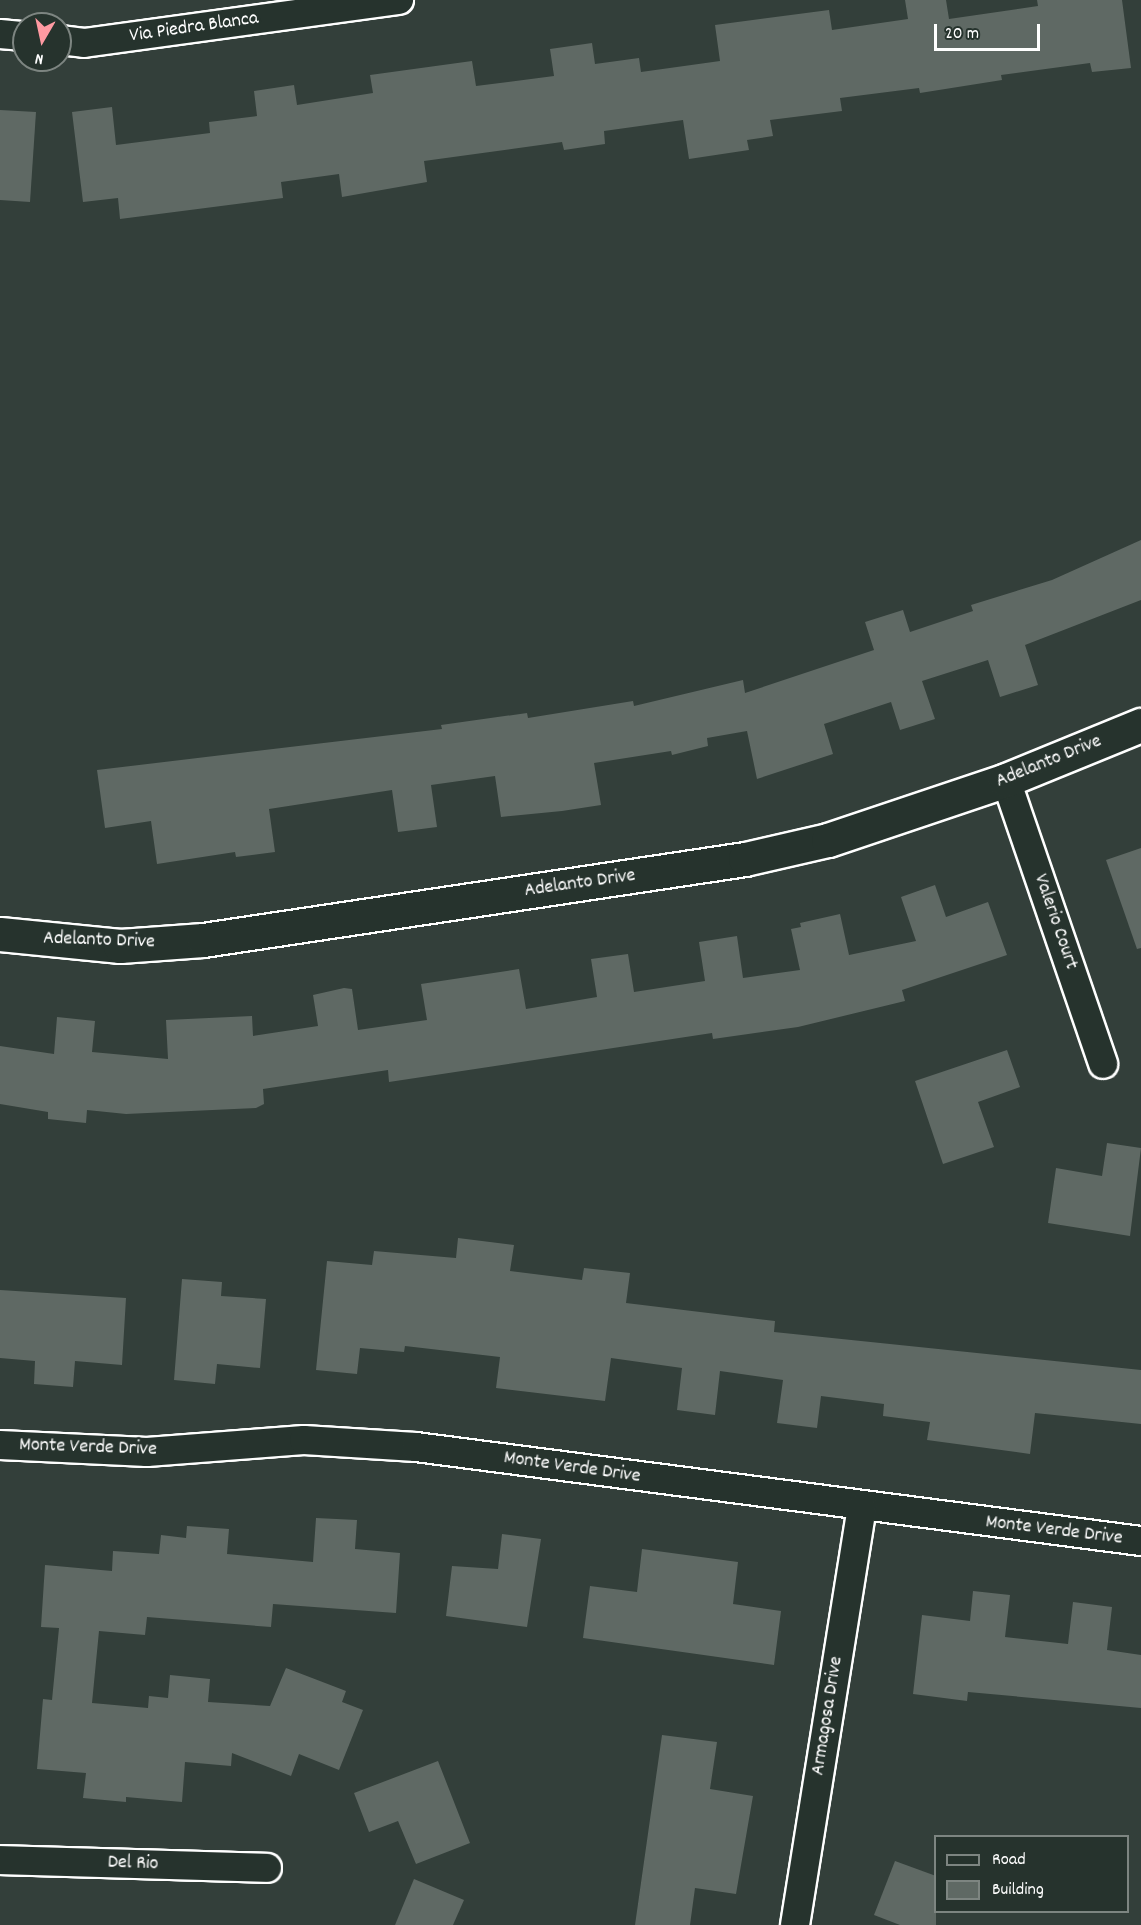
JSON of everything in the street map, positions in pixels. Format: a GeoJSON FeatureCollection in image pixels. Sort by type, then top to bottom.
{"type":"FeatureCollection","features":[{"type":"Feature","properties":{"kind":"street","name":"Via Piedra Blanca"},"geometry":{"type":"LineString","coordinates":[[72,42],[84,43],[399,0]]}},
{"type":"Feature","properties":{"kind":"street","name":"Adelanto Drive"},"geometry":{"type":"LineString","coordinates":[[0,934],[120,946],[203,940],[745,859],[828,840],[1006,780],[1141,725]]}},
{"type":"Feature","properties":{"kind":"street","name":"Valerio Court"},"geometry":{"type":"LineString","coordinates":[[1006,780],[1103,1064]]}},
{"type":"Feature","properties":{"kind":"street","name":"Monte Verde Drive"},"geometry":{"type":"LineString","coordinates":[[0,1445],[147,1452],[304,1440],[394,1446],[1141,1541]]}},
{"type":"Feature","properties":{"kind":"street","name":"Armagosa Drive"},"geometry":{"type":"LineString","coordinates":[[795,1925],[862,1507]]}},
{"type":"Feature","properties":{"kind":"street","name":"Del Rio"},"geometry":{"type":"LineString","coordinates":[[0,1860],[267,1869]]}},
{"type":"Feature","properties":{"kind":"building"},"geometry":{"type":"Polygon","coordinates":[[[905,0],[946,0],[949,19],[1038,6],[1037,0],[1122,0],[1131,68],[1092,72],[1090,63],[1001,75],[1002,80],[920,93],[919,88],[840,98],[842,111],[770,120],[773,136],[747,140],[749,150],[689,159],[683,120],[604,131],[605,144],[564,150],[562,142],[424,161],[427,182],[342,197],[339,174],[281,182],[283,198],[120,219],[118,198],[83,202],[72,112],[112,107],[116,145],[210,133],[209,122],[257,116],[254,91],[294,85],[297,105],[373,93],[370,75],[472,61],[476,86],[554,76],[550,49],[592,43],[595,64],[639,58],[641,72],[720,61],[715,25],[829,10],[832,30],[908,19],[905,0]]]}},
{"type":"Feature","properties":{"kind":"building"},"geometry":{"type":"Polygon","coordinates":[[[0,110],[36,112],[30,202],[0,200],[0,110]]]}},
{"type":"Feature","properties":{"kind":"building"},"geometry":{"type":"Polygon","coordinates":[[[1141,540],[1141,600],[1025,645],[1038,685],[1000,697],[988,660],[922,681],[935,719],[900,730],[891,702],[824,724],[833,754],[757,779],[747,731],[707,738],[708,746],[672,755],[671,751],[594,763],[601,805],[562,811],[501,817],[495,776],[431,785],[437,827],[398,832],[392,790],[269,809],[275,852],[236,857],[235,852],[157,864],[151,821],[105,828],[97,770],[442,729],[441,725],[527,713],[528,718],[633,701],[634,706],[743,680],[745,693],[874,650],[865,622],[903,610],[910,632],[973,611],[971,605],[1052,580],[1141,540]]]}},
{"type":"Feature","properties":{"kind":"building"},"geometry":{"type":"Polygon","coordinates":[[[1141,848],[1141,948],[1137,949],[1106,860],[1141,848]]]}},
{"type":"Feature","properties":{"kind":"building"},"geometry":{"type":"Polygon","coordinates":[[[935,885],[946,917],[988,902],[1007,955],[902,990],[905,1001],[798,1027],[713,1039],[712,1033],[389,1082],[388,1070],[263,1089],[264,1104],[256,1108],[126,1114],[87,1110],[86,1123],[48,1119],[48,1112],[0,1104],[0,1046],[54,1054],[57,1017],[95,1021],[92,1052],[168,1059],[166,1020],[252,1016],[253,1036],[318,1026],[313,995],[344,988],[352,989],[358,1030],[427,1020],[421,984],[519,969],[526,1009],[597,997],[591,959],[628,954],[634,992],[705,981],[699,942],[737,936],[743,978],[800,970],[791,929],[801,927],[800,923],[840,914],[849,955],[916,941],[901,897],[935,885]]]}},
{"type":"Feature","properties":{"kind":"building"},"geometry":{"type":"Polygon","coordinates":[[[1007,1050],[1020,1087],[978,1102],[994,1147],[943,1164],[915,1081],[1007,1050]]]}},
{"type":"Feature","properties":{"kind":"building"},"geometry":{"type":"Polygon","coordinates":[[[1107,1143],[1141,1148],[1130,1236],[1048,1223],[1056,1168],[1102,1176],[1107,1143]]]}},
{"type":"Feature","properties":{"kind":"building"},"geometry":{"type":"Polygon","coordinates":[[[458,1238],[514,1245],[510,1271],[582,1280],[584,1268],[630,1273],[626,1303],[775,1321],[774,1332],[1141,1370],[1141,1424],[1035,1413],[1030,1454],[927,1440],[930,1422],[883,1416],[884,1404],[821,1396],[817,1428],[777,1423],[783,1380],[720,1371],[715,1415],[677,1410],[682,1368],[611,1358],[605,1401],[496,1388],[500,1357],[405,1346],[404,1352],[360,1348],[357,1374],[316,1370],[327,1261],[372,1265],[374,1251],[456,1258],[458,1238]]]}},
{"type":"Feature","properties":{"kind":"building"},"geometry":{"type":"Polygon","coordinates":[[[182,1279],[222,1282],[221,1296],[266,1299],[260,1368],[217,1364],[215,1384],[174,1380],[182,1279]]]}},
{"type":"Feature","properties":{"kind":"building"},"geometry":{"type":"Polygon","coordinates":[[[0,1290],[126,1298],[122,1365],[75,1361],[73,1387],[34,1384],[35,1361],[0,1358],[0,1290]]]}},
{"type":"Feature","properties":{"kind":"building"},"geometry":{"type":"Polygon","coordinates":[[[316,1518],[357,1520],[355,1549],[400,1553],[396,1613],[273,1604],[271,1627],[147,1617],[145,1635],[99,1631],[92,1703],[148,1708],[149,1696],[168,1698],[170,1675],[210,1679],[208,1702],[270,1706],[286,1668],[346,1691],[342,1702],[363,1710],[339,1770],[299,1754],[291,1776],[232,1753],[231,1766],[185,1762],[182,1802],[126,1797],[126,1802],[83,1798],[86,1773],[37,1769],[43,1699],[52,1700],[59,1628],[41,1627],[45,1565],[112,1571],[113,1551],[159,1554],[161,1535],[186,1538],[187,1526],[229,1529],[227,1554],[313,1562],[316,1518]]]}},
{"type":"Feature","properties":{"kind":"building"},"geometry":{"type":"Polygon","coordinates":[[[502,1534],[541,1539],[527,1627],[446,1616],[452,1566],[498,1569],[502,1534]]]}},
{"type":"Feature","properties":{"kind":"building"},"geometry":{"type":"Polygon","coordinates":[[[642,1549],[738,1562],[733,1604],[781,1611],[774,1665],[583,1638],[590,1586],[637,1592],[642,1549]]]}},
{"type":"Feature","properties":{"kind":"building"},"geometry":{"type":"Polygon","coordinates":[[[973,1591],[1010,1595],[1005,1637],[1068,1644],[1073,1602],[1112,1607],[1107,1650],[1141,1655],[1141,1708],[968,1692],[967,1701],[913,1694],[922,1615],[970,1621],[973,1591]]]}},
{"type":"Feature","properties":{"kind":"building"},"geometry":{"type":"Polygon","coordinates":[[[662,1735],[717,1742],[710,1789],[753,1796],[736,1894],[695,1888],[690,1925],[635,1925],[662,1735]]]}},
{"type":"Feature","properties":{"kind":"building"},"geometry":{"type":"Polygon","coordinates":[[[438,1761],[470,1843],[416,1864],[398,1821],[369,1832],[354,1793],[438,1761]]]}},
{"type":"Feature","properties":{"kind":"building"},"geometry":{"type":"Polygon","coordinates":[[[895,1861],[934,1875],[936,1925],[900,1925],[874,1915],[895,1861]]]}},
{"type":"Feature","properties":{"kind":"building"},"geometry":{"type":"Polygon","coordinates":[[[414,1879],[464,1900],[453,1925],[395,1925],[414,1879]]]}}]}
